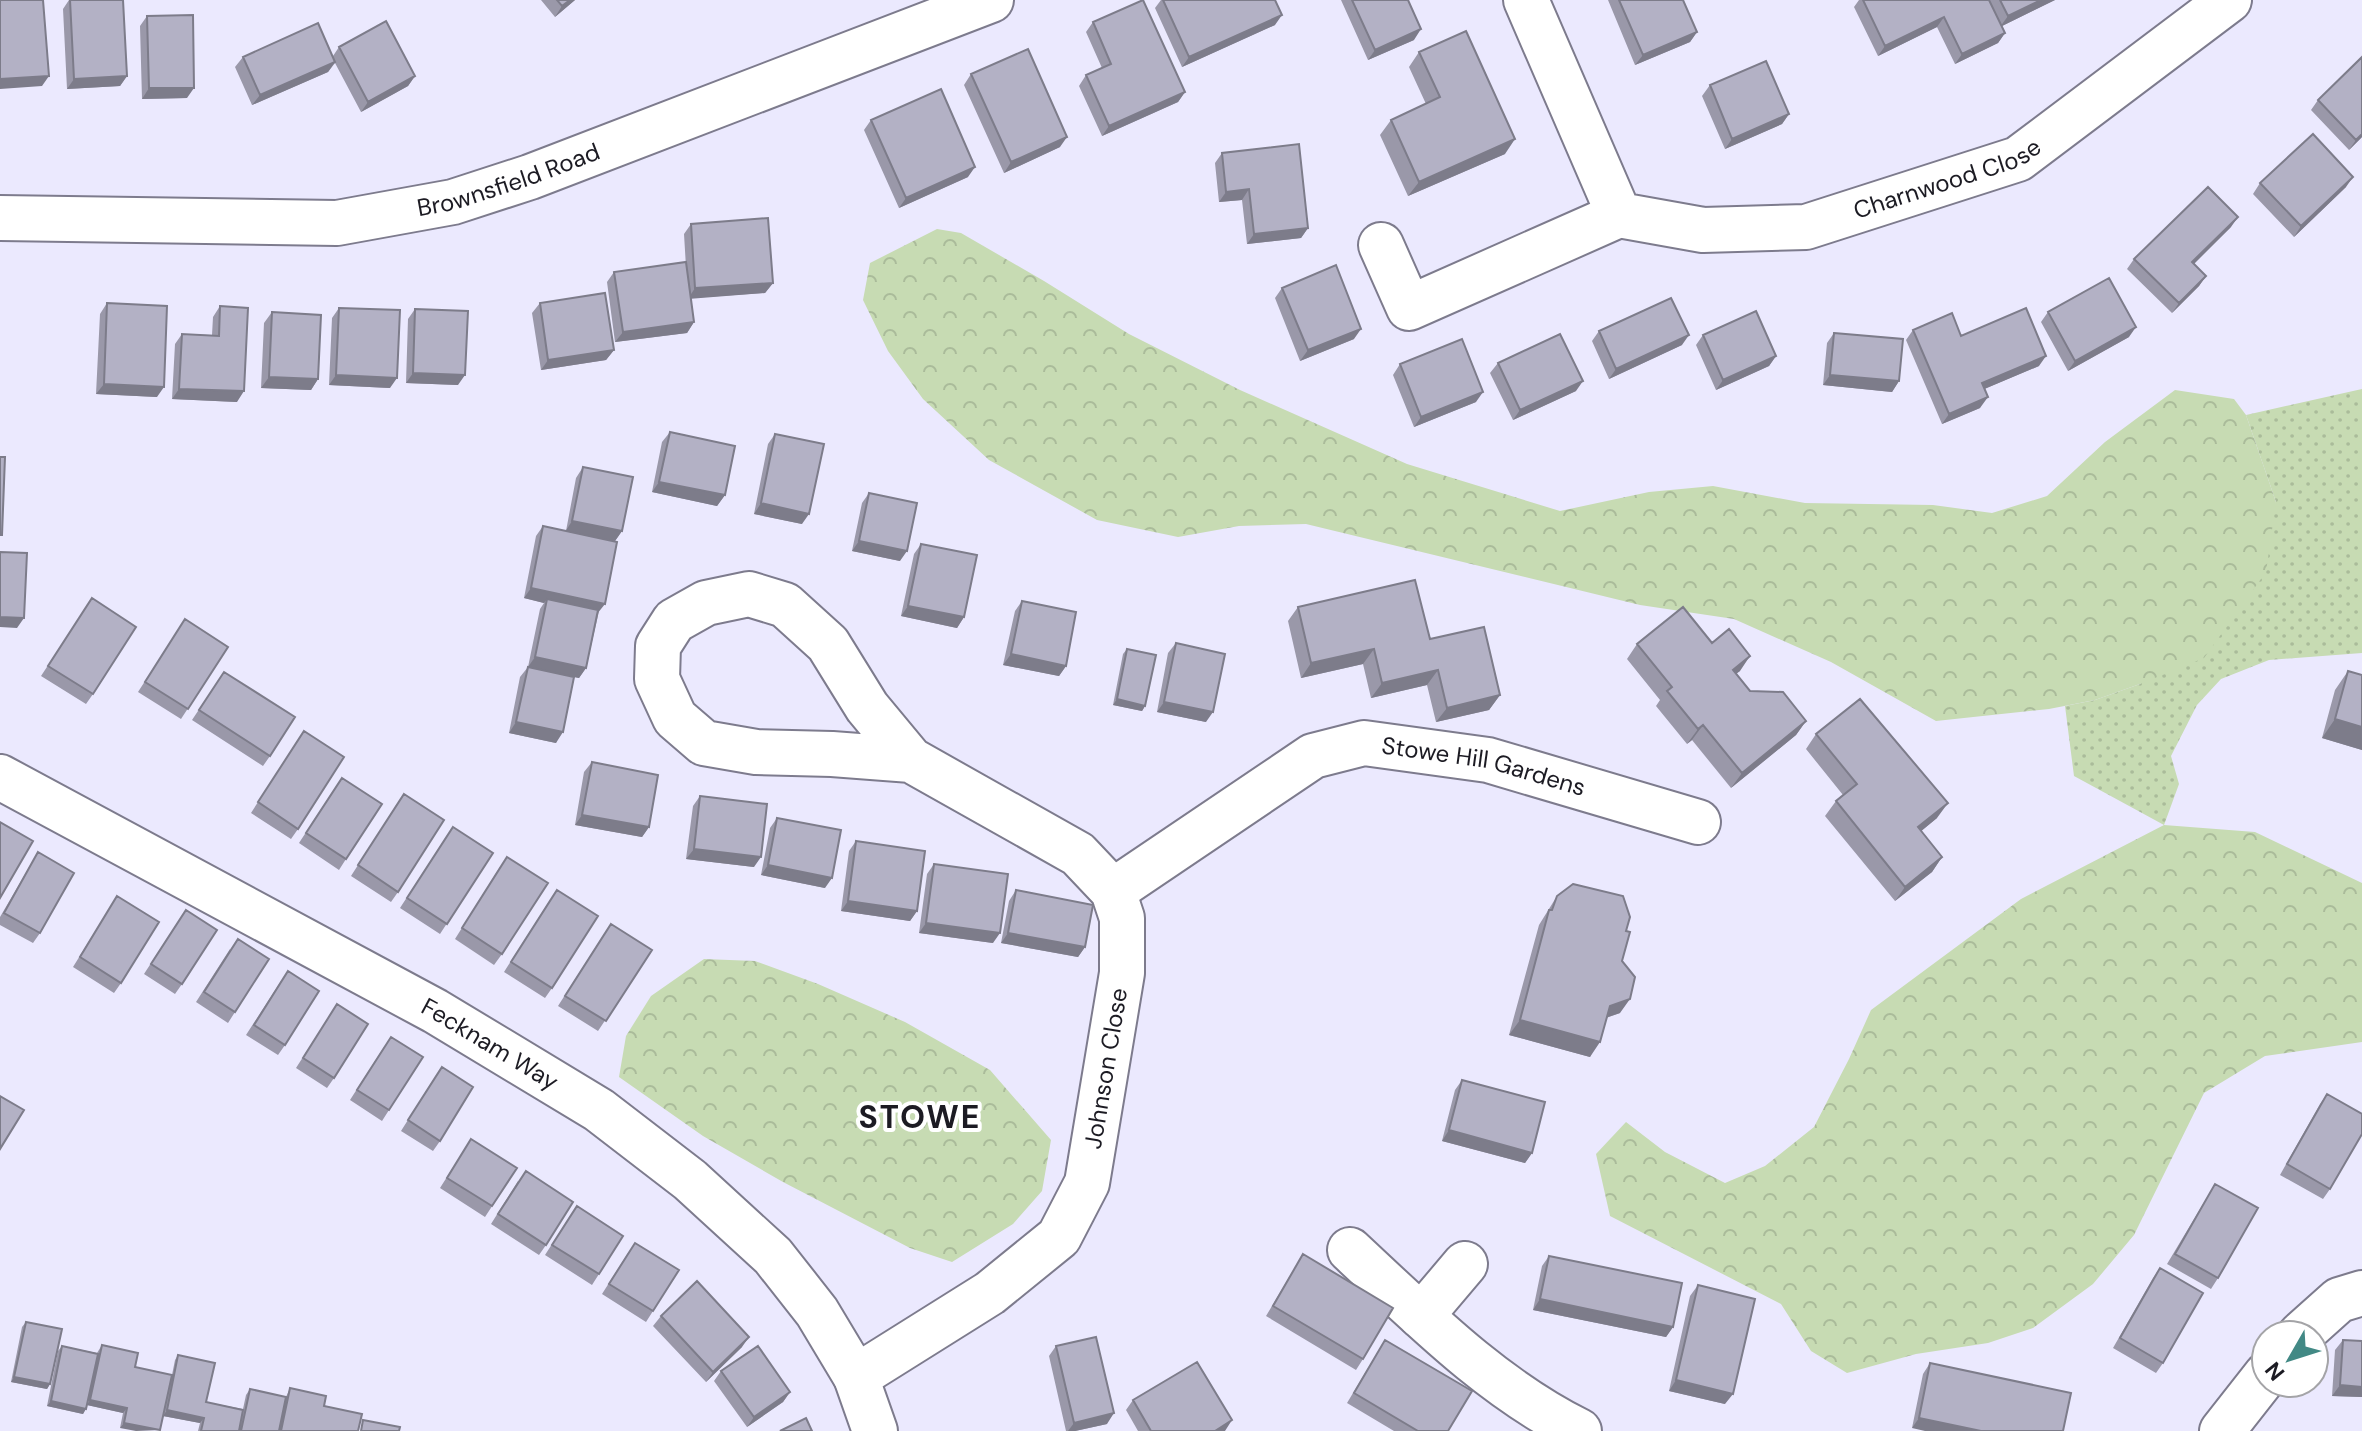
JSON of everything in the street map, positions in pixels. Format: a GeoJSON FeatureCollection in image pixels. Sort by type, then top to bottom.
{"type":"FeatureCollection","features":[{"type":"Feature","properties":{"kind":"street"},"geometry":{"type":"LineString","coordinates":[[1381,245],[1409,308],[1619,215],[1526,0]]}},
{"type":"Feature","properties":{"kind":"street","name":"Charnwood Close"},"geometry":{"type":"LineString","coordinates":[[1619,215],[1703,230],[1806,227],[2018,159],[2229,0]]}},
{"type":"Feature","properties":{"kind":"street","name":"Brownsfield Road"},"geometry":{"type":"LineString","coordinates":[[0,218],[337,223],[453,202],[530,177],[984,1]]}},
{"type":"Feature","properties":{"kind":"street"},"geometry":{"type":"LineString","coordinates":[[911,760],[756,752],[704,743],[675,718],[657,679],[658,646],[674,621],[706,603],[749,594],[785,605],[828,644],[867,707],[911,760],[1078,854],[1113,891]]}},
{"type":"Feature","properties":{"kind":"street","name":"Stowe Hill Gardens"},"geometry":{"type":"LineString","coordinates":[[1113,891],[1313,756],[1364,743],[1488,760],[1698,822]]}},
{"type":"Feature","properties":{"kind":"street","name":"Fecknam Way"},"geometry":{"type":"LineString","coordinates":[[0,777],[435,1011],[599,1110],[690,1180],[773,1256],[817,1312],[856,1377],[875,1431]]}},
{"type":"Feature","properties":{"kind":"street","name":"Johnson Close"},"geometry":{"type":"LineString","coordinates":[[856,1377],[990,1293],[1059,1237],[1087,1183],[1122,973],[1122,918],[1113,891]]}},
{"type":"Feature","properties":{"kind":"street"},"geometry":{"type":"LineString","coordinates":[[1350,1250],[1476,1363],[1552,1418],[1579,1431]]}},
{"type":"Feature","properties":{"kind":"street"},"geometry":{"type":"LineString","coordinates":[[1421,1316],[1465,1264]]}},
{"type":"Feature","properties":{"kind":"street"},"geometry":{"type":"LineString","coordinates":[[2318,1319],[2339,1300],[2362,1293]]}},
{"type":"Feature","properties":{"kind":"street"},"geometry":{"type":"LineString","coordinates":[[2222,1431],[2250,1395]]}},
{"type":"Feature","properties":{"kind":"green space"},"geometry":{"type":"Polygon","coordinates":[[[937,229],[961,233],[1129,334],[1240,390],[1407,464],[1560,511],[1649,492],[1713,486],[1805,503],[1933,505],[1992,513],[2047,496],[2105,442],[2175,390],[2234,399],[2246,415],[2276,502],[2266,572],[2204,658],[2095,700],[2049,709],[1936,721],[1831,662],[1734,619],[1640,605],[1306,524],[1239,526],[1178,537],[1097,520],[989,460],[923,399],[888,351],[863,300],[870,263],[937,229]]]}},
{"type":"Feature","properties":{"kind":"green space"},"geometry":{"type":"Polygon","coordinates":[[[2362,389],[2362,653],[2269,660],[2221,679],[2197,705],[2171,756],[2179,784],[2164,825],[2074,776],[2065,706],[2095,700],[2140,684],[2276,502],[2246,415],[2362,389]]]}},
{"type":"Feature","properties":{"kind":"green space"},"geometry":{"type":"Polygon","coordinates":[[[2164,825],[2255,832],[2362,883],[2362,1042],[2265,1056],[2204,1093],[2134,1235],[2093,1284],[2033,1328],[1988,1343],[1916,1354],[1847,1373],[1811,1351],[1781,1304],[1610,1216],[1596,1154],[1626,1122],[1665,1152],[1725,1183],[1765,1166],[1814,1127],[1871,1010],[2021,899],[2164,825]]]}},
{"type":"Feature","properties":{"kind":"green space"},"geometry":{"type":"Polygon","coordinates":[[[704,959],[755,961],[818,984],[905,1022],[990,1070],[1051,1140],[1042,1191],[1013,1224],[952,1262],[910,1248],[703,1136],[619,1077],[626,1036],[651,996],[704,959]]]}},
{"type":"Feature","properties":{"kind":"building"},"geometry":{"type":"Polygon","coordinates":[[[0,0],[43,0],[49,76],[0,79],[0,0]]]}},
{"type":"Feature","properties":{"kind":"building"},"geometry":{"type":"Polygon","coordinates":[[[70,0],[123,0],[127,76],[74,79],[70,0]]]}},
{"type":"Feature","properties":{"kind":"building"},"geometry":{"type":"Polygon","coordinates":[[[1143,0],[1185,92],[1109,126],[1086,75],[1111,64],[1093,22],[1143,0]]]}},
{"type":"Feature","properties":{"kind":"building"},"geometry":{"type":"Polygon","coordinates":[[[1163,0],[1275,0],[1282,15],[1189,57],[1163,0]]]}},
{"type":"Feature","properties":{"kind":"building"},"geometry":{"type":"Polygon","coordinates":[[[1352,0],[1408,0],[1421,29],[1375,50],[1352,0]]]}},
{"type":"Feature","properties":{"kind":"building"},"geometry":{"type":"Polygon","coordinates":[[[1619,0],[1683,0],[1697,32],[1643,55],[1619,0]]]}},
{"type":"Feature","properties":{"kind":"building"},"geometry":{"type":"Polygon","coordinates":[[[1863,0],[1989,0],[2005,33],[1962,54],[1944,17],[1885,46],[1863,0]]]}},
{"type":"Feature","properties":{"kind":"building"},"geometry":{"type":"Polygon","coordinates":[[[2000,0],[2041,0],[2008,16],[2000,0]]]}},
{"type":"Feature","properties":{"kind":"building"},"geometry":{"type":"Polygon","coordinates":[[[193,15],[194,88],[149,88],[147,16],[193,15]]]}},
{"type":"Feature","properties":{"kind":"building"},"geometry":{"type":"Polygon","coordinates":[[[386,21],[415,76],[368,102],[339,47],[386,21]]]}},
{"type":"Feature","properties":{"kind":"building"},"geometry":{"type":"Polygon","coordinates":[[[318,23],[335,62],[260,95],[243,57],[318,23]]]}},
{"type":"Feature","properties":{"kind":"building"},"geometry":{"type":"Polygon","coordinates":[[[1466,31],[1515,139],[1419,182],[1391,120],[1440,97],[1419,52],[1466,31]]]}},
{"type":"Feature","properties":{"kind":"building"},"geometry":{"type":"Polygon","coordinates":[[[1028,49],[1067,137],[1011,162],[971,74],[1028,49]]]}},
{"type":"Feature","properties":{"kind":"building"},"geometry":{"type":"Polygon","coordinates":[[[2362,57],[2362,134],[2356,140],[2318,100],[2362,57]]]}},
{"type":"Feature","properties":{"kind":"building"},"geometry":{"type":"Polygon","coordinates":[[[1766,61],[1789,114],[1732,139],[1710,85],[1766,61]]]}},
{"type":"Feature","properties":{"kind":"building"},"geometry":{"type":"Polygon","coordinates":[[[941,89],[975,167],[906,198],[871,120],[941,89]]]}},
{"type":"Feature","properties":{"kind":"building"},"geometry":{"type":"Polygon","coordinates":[[[2313,134],[2353,177],[2301,226],[2260,183],[2313,134]]]}},
{"type":"Feature","properties":{"kind":"building"},"geometry":{"type":"Polygon","coordinates":[[[1299,144],[1308,228],[1254,234],[1249,189],[1226,192],[1222,153],[1299,144]]]}},
{"type":"Feature","properties":{"kind":"building"},"geometry":{"type":"Polygon","coordinates":[[[2208,187],[2238,217],[2192,262],[2206,276],[2179,303],[2134,259],[2208,187]]]}},
{"type":"Feature","properties":{"kind":"building"},"geometry":{"type":"Polygon","coordinates":[[[768,218],[773,283],[695,288],[691,224],[768,218]]]}},
{"type":"Feature","properties":{"kind":"building"},"geometry":{"type":"Polygon","coordinates":[[[686,262],[694,322],[623,332],[614,272],[686,262]]]}},
{"type":"Feature","properties":{"kind":"building"},"geometry":{"type":"Polygon","coordinates":[[[1336,265],[1361,329],[1308,350],[1282,288],[1336,265]]]}},
{"type":"Feature","properties":{"kind":"building"},"geometry":{"type":"Polygon","coordinates":[[[2109,278],[2136,327],[2075,361],[2048,312],[2109,278]]]}},
{"type":"Feature","properties":{"kind":"building"},"geometry":{"type":"Polygon","coordinates":[[[605,293],[614,350],[548,360],[540,303],[605,293]]]}},
{"type":"Feature","properties":{"kind":"building"},"geometry":{"type":"Polygon","coordinates":[[[1671,298],[1689,335],[1616,369],[1599,331],[1671,298]]]}},
{"type":"Feature","properties":{"kind":"building"},"geometry":{"type":"Polygon","coordinates":[[[107,303],[167,306],[164,387],[104,384],[107,303]]]}},
{"type":"Feature","properties":{"kind":"building"},"geometry":{"type":"Polygon","coordinates":[[[220,306],[248,308],[244,391],[179,389],[182,334],[219,336],[220,306]]]}},
{"type":"Feature","properties":{"kind":"building"},"geometry":{"type":"Polygon","coordinates":[[[339,308],[400,310],[397,378],[336,375],[339,308]]]}},
{"type":"Feature","properties":{"kind":"building"},"geometry":{"type":"Polygon","coordinates":[[[2026,308],[2046,356],[1982,383],[1988,397],[1949,414],[1913,330],[1952,313],[1961,336],[2026,308]]]}},
{"type":"Feature","properties":{"kind":"building"},"geometry":{"type":"Polygon","coordinates":[[[415,309],[468,311],[465,375],[413,373],[415,309]]]}},
{"type":"Feature","properties":{"kind":"building"},"geometry":{"type":"Polygon","coordinates":[[[1756,311],[1776,356],[1723,380],[1703,335],[1756,311]]]}},
{"type":"Feature","properties":{"kind":"building"},"geometry":{"type":"Polygon","coordinates":[[[272,312],[321,315],[318,379],[269,377],[272,312]]]}},
{"type":"Feature","properties":{"kind":"building"},"geometry":{"type":"Polygon","coordinates":[[[1834,333],[1903,339],[1899,381],[1830,375],[1834,333]]]}},
{"type":"Feature","properties":{"kind":"building"},"geometry":{"type":"Polygon","coordinates":[[[1560,334],[1583,381],[1520,410],[1498,363],[1560,334]]]}},
{"type":"Feature","properties":{"kind":"building"},"geometry":{"type":"Polygon","coordinates":[[[1462,339],[1483,392],[1421,417],[1400,364],[1462,339]]]}},
{"type":"Feature","properties":{"kind":"building"},"geometry":{"type":"Polygon","coordinates":[[[670,432],[735,446],[725,495],[659,482],[670,432]]]}},
{"type":"Feature","properties":{"kind":"building"},"geometry":{"type":"Polygon","coordinates":[[[775,434],[824,444],[809,514],[761,503],[775,434]]]}},
{"type":"Feature","properties":{"kind":"building"},"geometry":{"type":"Polygon","coordinates":[[[0,457],[5,457],[2,535],[0,535],[0,457]]]}},
{"type":"Feature","properties":{"kind":"building"},"geometry":{"type":"Polygon","coordinates":[[[583,467],[633,477],[622,531],[572,521],[583,467]]]}},
{"type":"Feature","properties":{"kind":"building"},"geometry":{"type":"Polygon","coordinates":[[[869,493],[917,503],[907,551],[859,541],[869,493]]]}},
{"type":"Feature","properties":{"kind":"building"},"geometry":{"type":"Polygon","coordinates":[[[543,526],[617,542],[605,604],[531,588],[543,526]]]}},
{"type":"Feature","properties":{"kind":"building"},"geometry":{"type":"Polygon","coordinates":[[[921,544],[977,555],[964,617],[908,606],[921,544]]]}},
{"type":"Feature","properties":{"kind":"building"},"geometry":{"type":"Polygon","coordinates":[[[0,552],[27,553],[24,618],[0,617],[0,552]]]}},
{"type":"Feature","properties":{"kind":"building"},"geometry":{"type":"Polygon","coordinates":[[[1415,580],[1430,639],[1484,627],[1500,695],[1447,708],[1438,670],[1382,683],[1374,649],[1311,663],[1298,607],[1415,580]]]}},
{"type":"Feature","properties":{"kind":"building"},"geometry":{"type":"Polygon","coordinates":[[[92,598],[136,627],[93,694],[48,666],[92,598]]]}},
{"type":"Feature","properties":{"kind":"building"},"geometry":{"type":"Polygon","coordinates":[[[547,599],[598,610],[586,668],[535,657],[547,599]]]}},
{"type":"Feature","properties":{"kind":"building"},"geometry":{"type":"Polygon","coordinates":[[[1022,601],[1076,612],[1066,666],[1011,654],[1022,601]]]}},
{"type":"Feature","properties":{"kind":"building"},"geometry":{"type":"Polygon","coordinates":[[[1683,607],[1712,643],[1729,629],[1750,656],[1733,670],[1750,691],[1783,692],[1806,721],[1742,773],[1703,725],[1698,729],[1667,691],[1672,687],[1637,644],[1683,607]]]}},
{"type":"Feature","properties":{"kind":"building"},"geometry":{"type":"Polygon","coordinates":[[[185,619],[228,647],[188,709],[145,682],[185,619]]]}},
{"type":"Feature","properties":{"kind":"building"},"geometry":{"type":"Polygon","coordinates":[[[1176,643],[1225,654],[1213,712],[1164,702],[1176,643]]]}},
{"type":"Feature","properties":{"kind":"building"},"geometry":{"type":"Polygon","coordinates":[[[1127,649],[1156,655],[1145,706],[1117,699],[1127,649]]]}},
{"type":"Feature","properties":{"kind":"building"},"geometry":{"type":"Polygon","coordinates":[[[528,667],[574,677],[563,732],[516,722],[528,667]]]}},
{"type":"Feature","properties":{"kind":"building"},"geometry":{"type":"Polygon","coordinates":[[[2348,671],[2362,675],[2362,727],[2335,719],[2348,671]]]}},
{"type":"Feature","properties":{"kind":"building"},"geometry":{"type":"Polygon","coordinates":[[[224,672],[295,717],[270,756],[199,710],[224,672]]]}},
{"type":"Feature","properties":{"kind":"building"},"geometry":{"type":"Polygon","coordinates":[[[1860,699],[1948,803],[1918,827],[1942,857],[1905,887],[1836,801],[1857,784],[1816,734],[1860,699]]]}},
{"type":"Feature","properties":{"kind":"building"},"geometry":{"type":"Polygon","coordinates":[[[304,731],[344,757],[298,829],[258,802],[304,731]]]}},
{"type":"Feature","properties":{"kind":"building"},"geometry":{"type":"Polygon","coordinates":[[[592,762],[658,775],[649,827],[582,815],[592,762]]]}},
{"type":"Feature","properties":{"kind":"building"},"geometry":{"type":"Polygon","coordinates":[[[342,778],[382,804],[346,859],[306,833],[342,778]]]}},
{"type":"Feature","properties":{"kind":"building"},"geometry":{"type":"Polygon","coordinates":[[[404,794],[444,820],[398,892],[358,865],[404,794]]]}},
{"type":"Feature","properties":{"kind":"building"},"geometry":{"type":"Polygon","coordinates":[[[700,796],[767,804],[761,857],[694,849],[700,796]]]}},
{"type":"Feature","properties":{"kind":"building"},"geometry":{"type":"Polygon","coordinates":[[[777,818],[841,830],[832,878],[768,865],[777,818]]]}},
{"type":"Feature","properties":{"kind":"building"},"geometry":{"type":"Polygon","coordinates":[[[0,822],[33,841],[0,898],[0,822]]]}},
{"type":"Feature","properties":{"kind":"building"},"geometry":{"type":"Polygon","coordinates":[[[453,827],[493,853],[447,924],[407,898],[453,827]]]}},
{"type":"Feature","properties":{"kind":"building"},"geometry":{"type":"Polygon","coordinates":[[[856,841],[925,851],[917,911],[848,901],[856,841]]]}},
{"type":"Feature","properties":{"kind":"building"},"geometry":{"type":"Polygon","coordinates":[[[38,852],[74,873],[40,933],[4,913],[38,852]]]}},
{"type":"Feature","properties":{"kind":"building"},"geometry":{"type":"Polygon","coordinates":[[[507,857],[548,883],[502,954],[462,928],[507,857]]]}},
{"type":"Feature","properties":{"kind":"building"},"geometry":{"type":"Polygon","coordinates":[[[934,864],[1008,874],[1000,933],[926,923],[934,864]]]}},
{"type":"Feature","properties":{"kind":"building"},"geometry":{"type":"Polygon","coordinates":[[[1573,884],[1623,896],[1630,917],[1626,931],[1630,932],[1622,961],[1635,977],[1630,999],[1610,1006],[1600,1042],[1520,1020],[1549,910],[1552,910],[1557,896],[1573,884]]]}},
{"type":"Feature","properties":{"kind":"building"},"geometry":{"type":"Polygon","coordinates":[[[557,890],[598,916],[552,988],[511,962],[557,890]]]}},
{"type":"Feature","properties":{"kind":"building"},"geometry":{"type":"Polygon","coordinates":[[[1016,890],[1093,905],[1085,947],[1008,933],[1016,890]]]}},
{"type":"Feature","properties":{"kind":"building"},"geometry":{"type":"Polygon","coordinates":[[[117,896],[159,922],[121,983],[80,957],[117,896]]]}},
{"type":"Feature","properties":{"kind":"building"},"geometry":{"type":"Polygon","coordinates":[[[186,910],[217,930],[182,984],[151,964],[186,910]]]}},
{"type":"Feature","properties":{"kind":"building"},"geometry":{"type":"Polygon","coordinates":[[[611,924],[652,950],[606,1021],[565,996],[611,924]]]}},
{"type":"Feature","properties":{"kind":"building"},"geometry":{"type":"Polygon","coordinates":[[[238,939],[269,959],[235,1012],[204,992],[238,939]]]}},
{"type":"Feature","properties":{"kind":"building"},"geometry":{"type":"Polygon","coordinates":[[[288,971],[319,991],[285,1045],[254,1025],[288,971]]]}},
{"type":"Feature","properties":{"kind":"building"},"geometry":{"type":"Polygon","coordinates":[[[337,1004],[368,1024],[334,1078],[303,1058],[337,1004]]]}},
{"type":"Feature","properties":{"kind":"building"},"geometry":{"type":"Polygon","coordinates":[[[391,1037],[423,1057],[389,1110],[357,1090],[391,1037]]]}},
{"type":"Feature","properties":{"kind":"building"},"geometry":{"type":"Polygon","coordinates":[[[442,1067],[473,1087],[440,1141],[408,1120],[442,1067]]]}},
{"type":"Feature","properties":{"kind":"building"},"geometry":{"type":"Polygon","coordinates":[[[1462,1080],[1545,1102],[1532,1153],[1449,1130],[1462,1080]]]}},
{"type":"Feature","properties":{"kind":"building"},"geometry":{"type":"Polygon","coordinates":[[[2327,1094],[2362,1114],[2362,1134],[2330,1189],[2287,1164],[2327,1094]]]}},
{"type":"Feature","properties":{"kind":"building"},"geometry":{"type":"Polygon","coordinates":[[[0,1096],[24,1110],[0,1149],[0,1096]]]}},
{"type":"Feature","properties":{"kind":"building"},"geometry":{"type":"Polygon","coordinates":[[[471,1139],[517,1168],[492,1206],[447,1178],[471,1139]]]}},
{"type":"Feature","properties":{"kind":"building"},"geometry":{"type":"Polygon","coordinates":[[[526,1171],[573,1202],[546,1245],[498,1214],[526,1171]]]}},
{"type":"Feature","properties":{"kind":"building"},"geometry":{"type":"Polygon","coordinates":[[[2215,1184],[2258,1208],[2218,1278],[2175,1254],[2215,1184]]]}},
{"type":"Feature","properties":{"kind":"building"},"geometry":{"type":"Polygon","coordinates":[[[577,1206],[623,1236],[599,1274],[552,1245],[577,1206]]]}},
{"type":"Feature","properties":{"kind":"building"},"geometry":{"type":"Polygon","coordinates":[[[635,1243],[679,1270],[653,1311],[609,1284],[635,1243]]]}},
{"type":"Feature","properties":{"kind":"building"},"geometry":{"type":"Polygon","coordinates":[[[1303,1254],[1393,1308],[1363,1359],[1273,1306],[1303,1254]]]}},
{"type":"Feature","properties":{"kind":"building"},"geometry":{"type":"Polygon","coordinates":[[[1549,1256],[1682,1283],[1673,1327],[1540,1299],[1549,1256]]]}},
{"type":"Feature","properties":{"kind":"building"},"geometry":{"type":"Polygon","coordinates":[[[2160,1268],[2203,1293],[2163,1363],[2120,1338],[2160,1268]]]}},
{"type":"Feature","properties":{"kind":"building"},"geometry":{"type":"Polygon","coordinates":[[[697,1281],[749,1337],[713,1372],[661,1316],[697,1281]]]}},
{"type":"Feature","properties":{"kind":"building"},"geometry":{"type":"Polygon","coordinates":[[[1698,1285],[1755,1299],[1733,1394],[1676,1380],[1698,1285]]]}},
{"type":"Feature","properties":{"kind":"building"},"geometry":{"type":"Polygon","coordinates":[[[26,1322],[62,1329],[50,1384],[14,1377],[26,1322]]]}},
{"type":"Feature","properties":{"kind":"building"},"geometry":{"type":"Polygon","coordinates":[[[1096,1337],[1114,1413],[1074,1423],[1056,1346],[1096,1337]]]}},
{"type":"Feature","properties":{"kind":"building"},"geometry":{"type":"Polygon","coordinates":[[[1385,1340],[1472,1391],[1448,1431],[1418,1431],[1354,1393],[1385,1340]]]}},
{"type":"Feature","properties":{"kind":"building"},"geometry":{"type":"Polygon","coordinates":[[[2343,1340],[2362,1341],[2362,1387],[2340,1385],[2343,1340]]]}},
{"type":"Feature","properties":{"kind":"building"},"geometry":{"type":"Polygon","coordinates":[[[102,1345],[138,1353],[135,1367],[172,1375],[160,1430],[124,1423],[127,1408],[90,1400],[102,1345]]]}},
{"type":"Feature","properties":{"kind":"building"},"geometry":{"type":"Polygon","coordinates":[[[62,1346],[98,1354],[86,1409],[51,1401],[62,1346]]]}},
{"type":"Feature","properties":{"kind":"building"},"geometry":{"type":"Polygon","coordinates":[[[758,1346],[790,1392],[754,1417],[721,1371],[758,1346]]]}},
{"type":"Feature","properties":{"kind":"building"},"geometry":{"type":"Polygon","coordinates":[[[178,1355],[215,1363],[206,1402],[243,1410],[239,1431],[201,1431],[204,1418],[167,1410],[178,1355]]]}},
{"type":"Feature","properties":{"kind":"building"},"geometry":{"type":"Polygon","coordinates":[[[1197,1362],[1232,1420],[1215,1431],[1151,1431],[1133,1400],[1197,1362]]]}},
{"type":"Feature","properties":{"kind":"building"},"geometry":{"type":"Polygon","coordinates":[[[1930,1363],[2071,1393],[2063,1431],[1981,1431],[1919,1418],[1930,1363]]]}},
{"type":"Feature","properties":{"kind":"building"},"geometry":{"type":"Polygon","coordinates":[[[290,1388],[326,1396],[324,1406],[362,1414],[358,1431],[281,1431],[290,1388]]]}},
{"type":"Feature","properties":{"kind":"building"},"geometry":{"type":"Polygon","coordinates":[[[250,1389],[286,1397],[279,1431],[241,1431],[250,1389]]]}},
{"type":"Feature","properties":{"kind":"building"},"geometry":{"type":"Polygon","coordinates":[[[806,1418],[812,1431],[780,1431],[806,1418]]]}},
{"type":"Feature","properties":{"kind":"building"},"geometry":{"type":"Polygon","coordinates":[[[363,1420],[400,1427],[399,1431],[361,1431],[363,1420]]]}},
{"type":"Feature","properties":{"kind":"district","name":"STOWE"},"geometry":{"type":"Point","coordinates":[920,1117]}}]}
